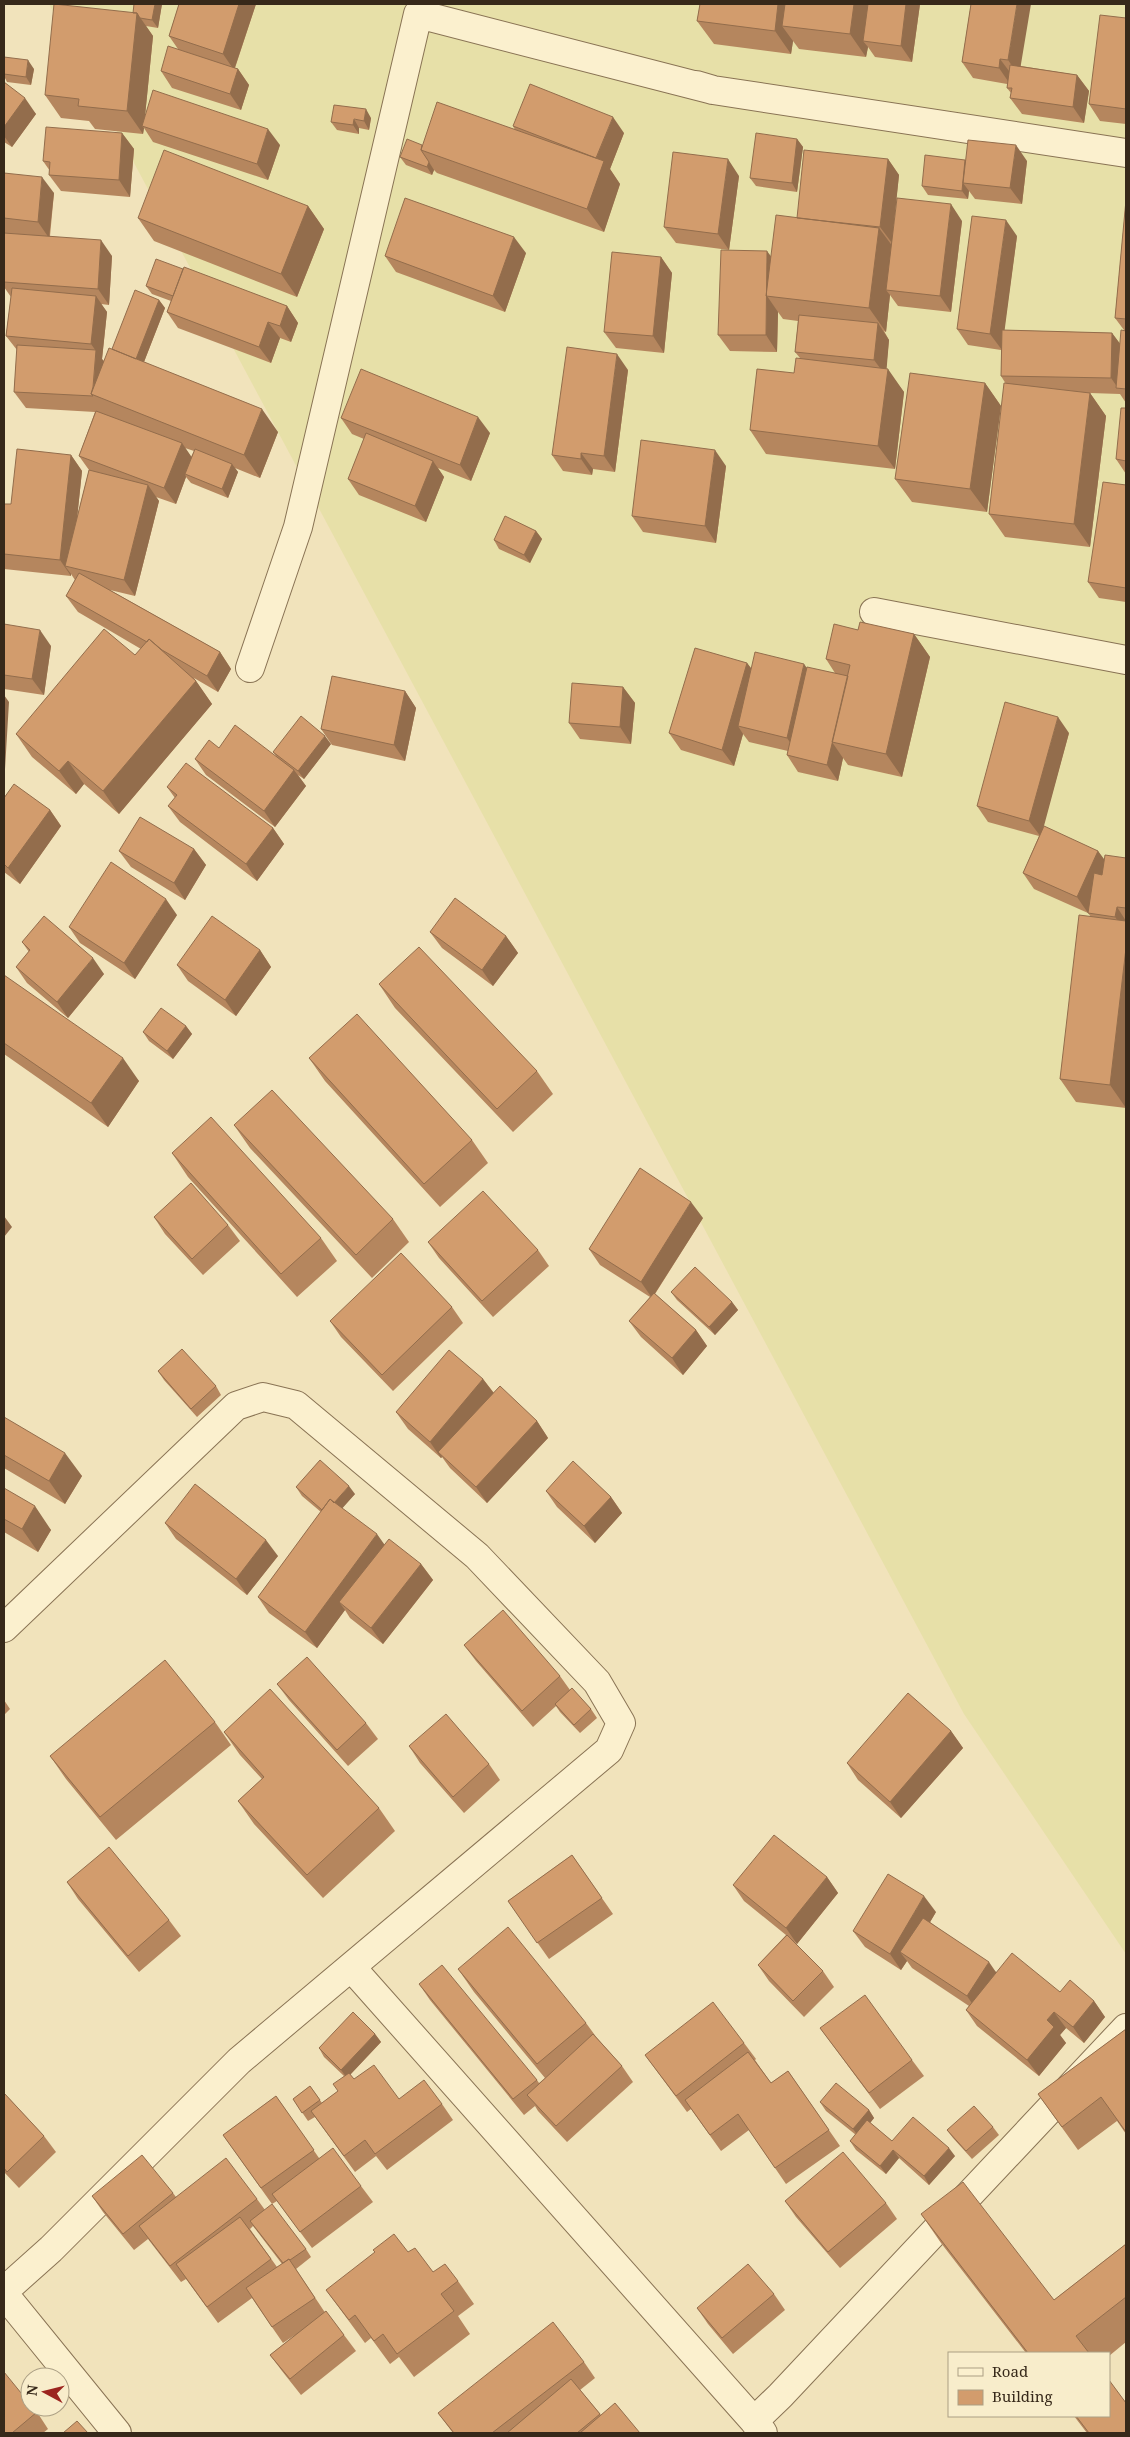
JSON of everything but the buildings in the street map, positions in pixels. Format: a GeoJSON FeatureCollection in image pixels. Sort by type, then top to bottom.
{"type":"FeatureCollection","features":[{"type":"Feature","properties":{"kind":"street"},"geometry":{"type":"LineString","coordinates":[[413,4],[713,90]]}},
{"type":"Feature","properties":{"kind":"street"},"geometry":{"type":"LineString","coordinates":[[250,668],[298,527],[418,14],[713,90],[1126,153]]}},
{"type":"Feature","properties":{"kind":"street"},"geometry":{"type":"LineString","coordinates":[[874,612],[1126,660]]}},
{"type":"Feature","properties":{"kind":"street"},"geometry":{"type":"LineString","coordinates":[[4,1628],[236,1406],[263,1397],[296,1405],[477,1556],[598,1682],[621,1723],[609,1750],[239,2061],[51,2249],[4,2293],[118,2433]]}},
{"type":"Feature","properties":{"kind":"street"},"geometry":{"type":"LineString","coordinates":[[351,1967],[758,2427],[780,2396],[1126,2028]]}},
{"type":"Feature","properties":{"kind":"shaded area"},"geometry":{"type":"Polygon","coordinates":[[[49,4],[1126,4],[1126,1954],[964,1714],[49,4]]]}}]}
